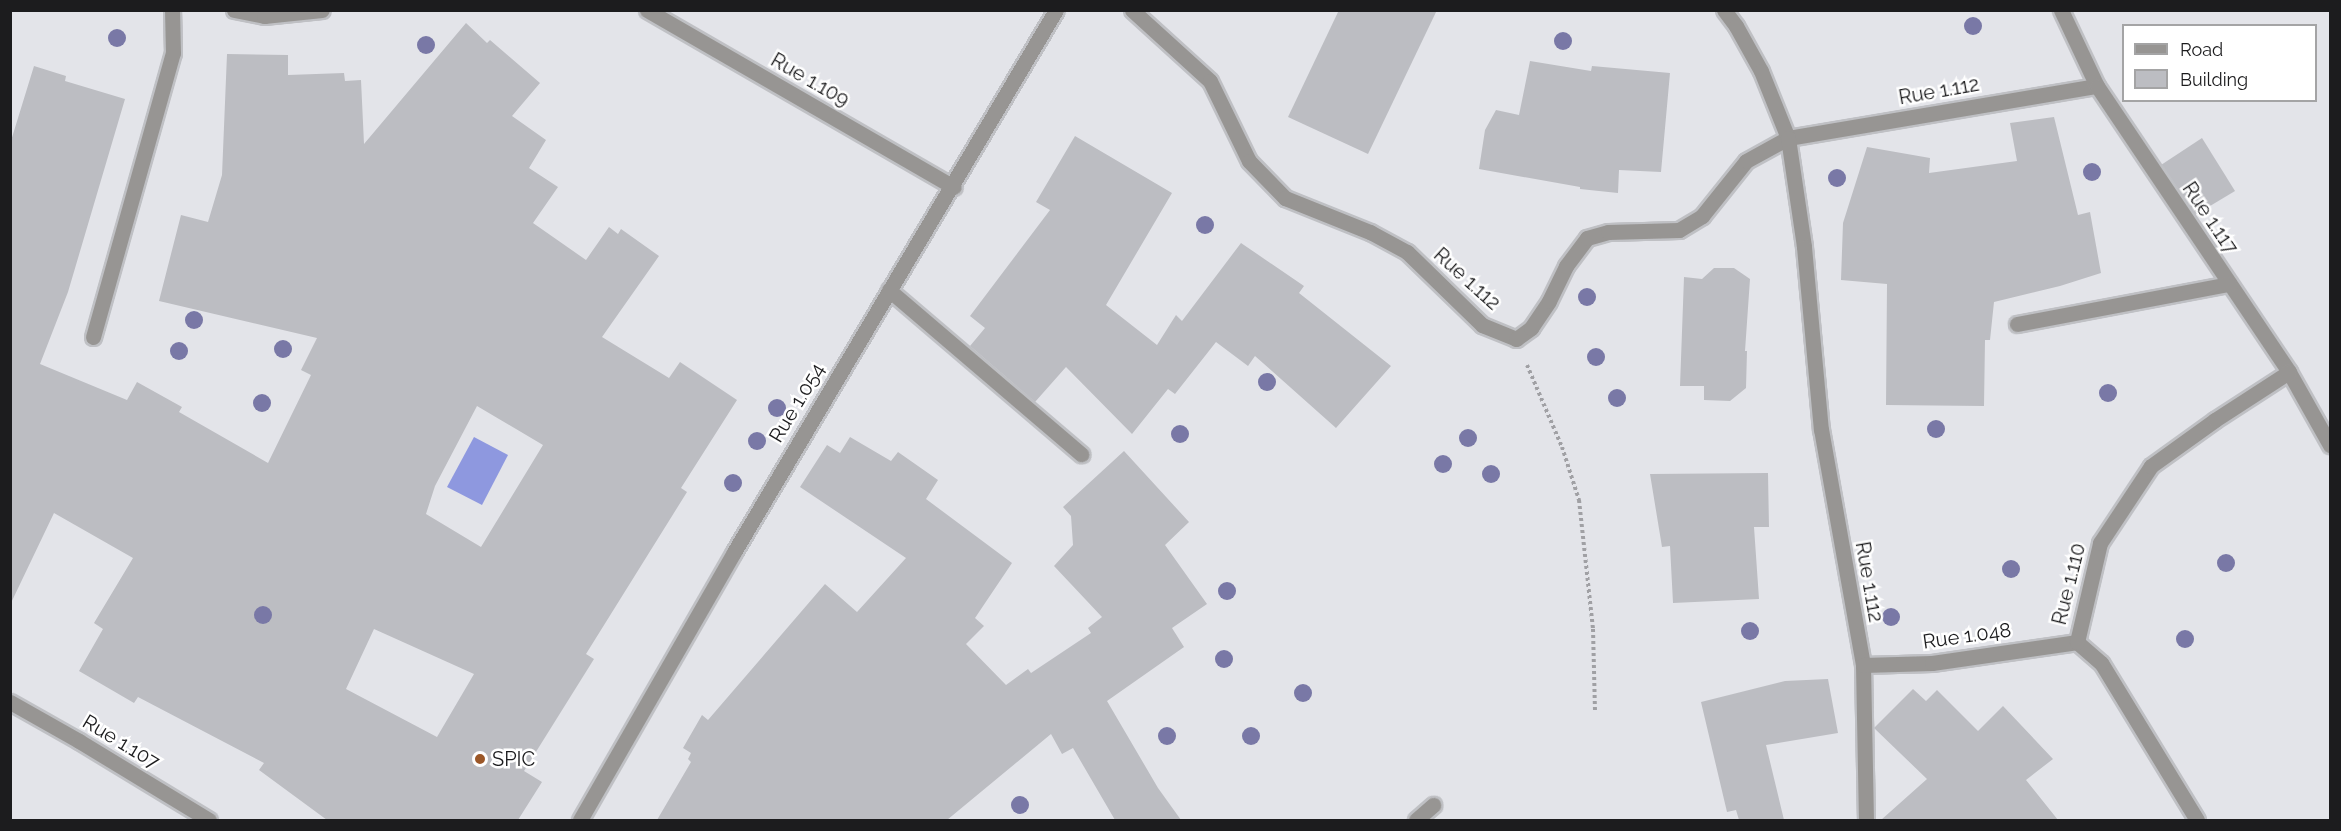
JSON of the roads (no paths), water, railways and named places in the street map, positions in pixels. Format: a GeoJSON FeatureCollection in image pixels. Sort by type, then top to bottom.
{"type":"FeatureCollection","features":[{"type":"Feature","properties":{"kind":"street"},"geometry":{"type":"LineString","coordinates":[[93,337],[173,53],[172,10]]}},
{"type":"Feature","properties":{"kind":"street"},"geometry":{"type":"LineString","coordinates":[[234,10],[264,16],[322,10]]}},
{"type":"Feature","properties":{"kind":"street","name":"Rue 1.109"},"geometry":{"type":"LineString","coordinates":[[647,10],[953,187]]}},
{"type":"Feature","properties":{"kind":"street","name":"Rue 1.054"},"geometry":{"type":"LineString","coordinates":[[580,820],[889,290],[953,187],[1056,10]]}},
{"type":"Feature","properties":{"kind":"street","name":"Rue 1.112"},"geometry":{"type":"LineString","coordinates":[[1132,10],[1210,81],[1249,161],[1285,198],[1370,232],[1407,252],[1482,325],[1516,339],[1531,328],[1549,301],[1566,266],[1587,238],[1608,232],[1679,230],[1702,216],[1746,161],[1788,138],[2097,86]]}},
{"type":"Feature","properties":{"kind":"street","name":"Rue 1.112"},"geometry":{"type":"LineString","coordinates":[[1724,10],[1736,26],[1761,71],[1788,138],[1804,247],[1821,429],[1863,665],[1866,820]]}},
{"type":"Feature","properties":{"kind":"street","name":"Rue 1.117"},"geometry":{"type":"LineString","coordinates":[[2061,10],[2097,86],[2289,372],[2331,445]]}},
{"type":"Feature","properties":{"kind":"street"},"geometry":{"type":"LineString","coordinates":[[2017,324],[2229,284]]}},
{"type":"Feature","properties":{"kind":"street"},"geometry":{"type":"LineString","coordinates":[[889,290],[1081,454]]}},
{"type":"Feature","properties":{"kind":"street","name":"Rue 1.110"},"geometry":{"type":"LineString","coordinates":[[2196,820],[2100,663],[2077,642],[2100,543],[2151,466],[2215,420],[2289,372]]}},
{"type":"Feature","properties":{"kind":"street","name":"Rue 1.048"},"geometry":{"type":"LineString","coordinates":[[1863,665],[1932,663],[2077,642]]}},
{"type":"Feature","properties":{"kind":"street","name":"Rue 1.107"},"geometry":{"type":"LineString","coordinates":[[10,702],[209,820]]}},
{"type":"Feature","properties":{"kind":"street"},"geometry":{"type":"LineString","coordinates":[[1416,820],[1433,805]]}},
{"type":"Feature","properties":{"kind":"water"},"geometry":{"type":"Polygon","coordinates":[[[474,437],[508,455],[482,505],[447,487],[474,437]]]}},
{"type":"Feature","properties":{"kind":"place","name":"SPIC"},"geometry":{"type":"Point","coordinates":[480,759]}}]}
